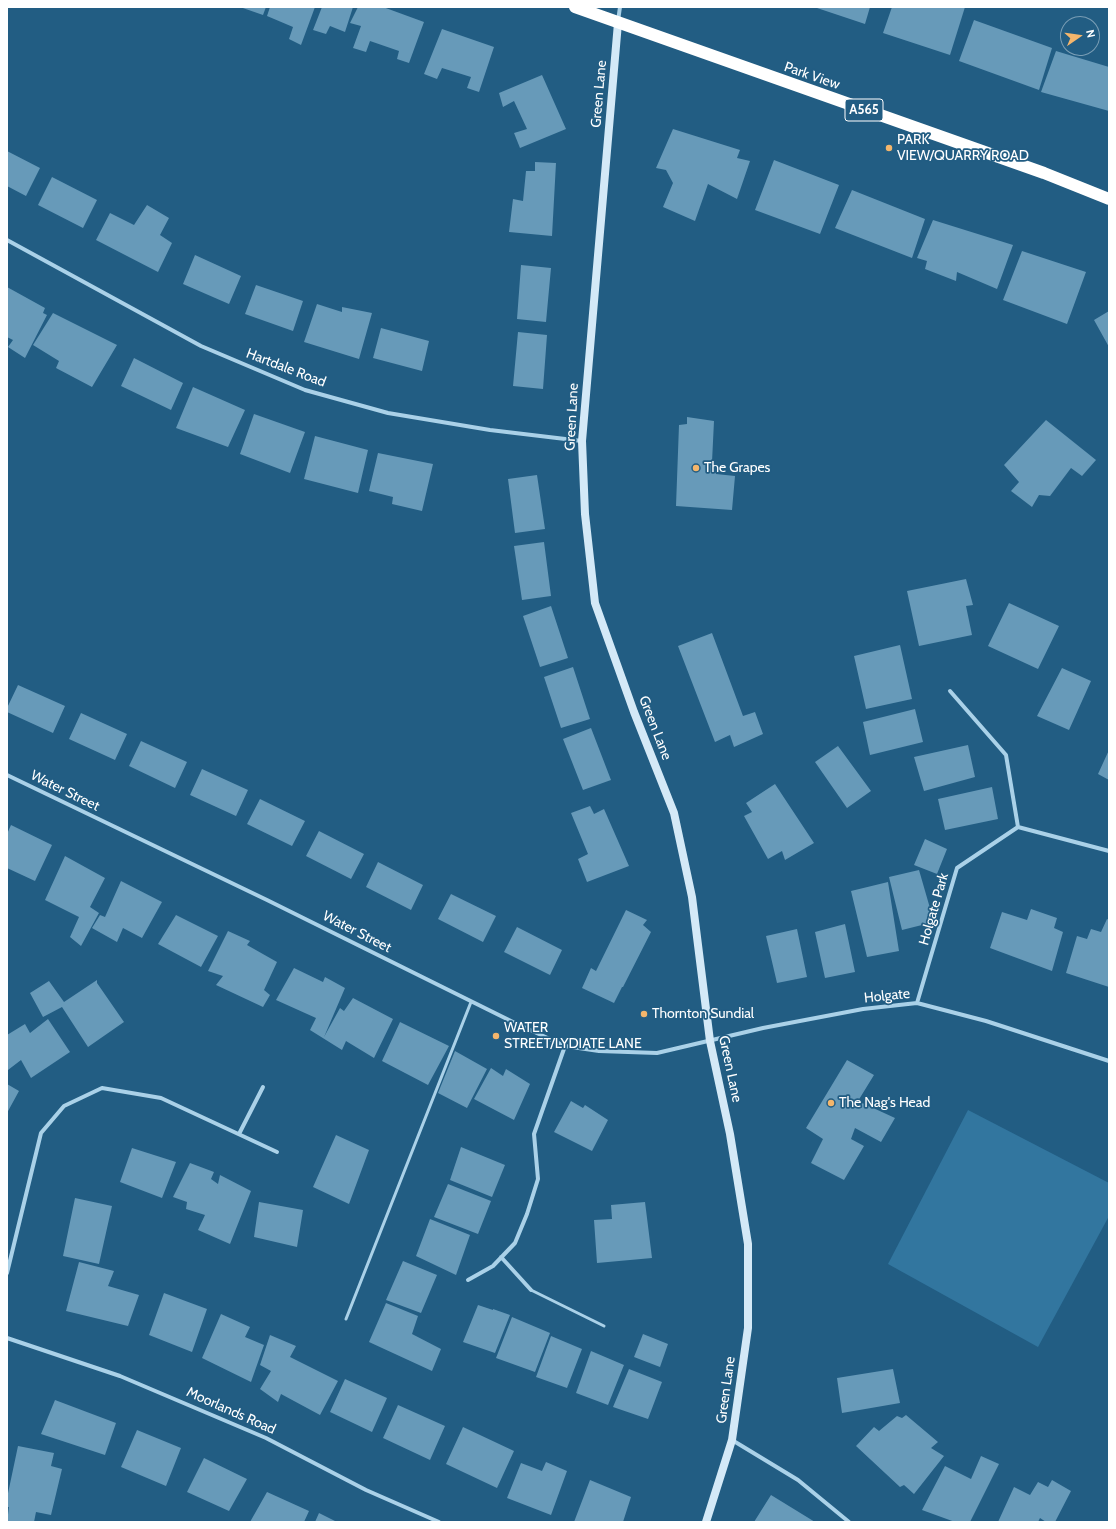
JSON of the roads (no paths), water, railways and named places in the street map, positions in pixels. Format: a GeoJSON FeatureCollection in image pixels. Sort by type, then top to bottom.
{"type":"FeatureCollection","features":[{"type":"Feature","properties":{"kind":"highway","name":"A565"},"geometry":{"type":"LineString","coordinates":[[575,7],[618,23]]}},
{"type":"Feature","properties":{"kind":"highway","name":"Park View"},"geometry":{"type":"LineString","coordinates":[[618,23],[1044,173],[1109,199]]}},
{"type":"Feature","properties":{"kind":"main road","name":"Green Lane"},"geometry":{"type":"LineString","coordinates":[[618,23],[582,441],[585,514],[596,603],[634,712],[674,813],[692,897],[710,1041],[730,1134],[748,1244],[748,1328],[732,1440],[706,1522]]}},
{"type":"Feature","properties":{"kind":"street"},"geometry":{"type":"LineString","coordinates":[[618,23],[620,7]]}},
{"type":"Feature","properties":{"kind":"street","name":"Hartdale Road"},"geometry":{"type":"LineString","coordinates":[[7,240],[201,346],[305,390],[388,413],[490,430],[582,441]]}},
{"type":"Feature","properties":{"kind":"street"},"geometry":{"type":"LineString","coordinates":[[950,691],[1006,755],[1018,827],[1109,851]]}},
{"type":"Feature","properties":{"kind":"street","name":"Water Street"},"geometry":{"type":"LineString","coordinates":[[7,775],[565,1046],[600,1051],[657,1052],[710,1041]]}},
{"type":"Feature","properties":{"kind":"street","name":"Holgate Park"},"geometry":{"type":"LineString","coordinates":[[917,1004],[957,868],[1018,827]]}},
{"type":"Feature","properties":{"kind":"street","name":"Holgate"},"geometry":{"type":"LineString","coordinates":[[710,1041],[763,1028],[863,1009],[917,1004],[986,1021],[1109,1061]]}},
{"type":"Feature","properties":{"kind":"street"},"geometry":{"type":"LineString","coordinates":[[468,1280],[493,1266],[515,1243],[538,1179],[534,1134],[565,1046]]}},
{"type":"Feature","properties":{"kind":"street"},"geometry":{"type":"LineString","coordinates":[[239,1134],[263,1087]]}},
{"type":"Feature","properties":{"kind":"street"},"geometry":{"type":"LineString","coordinates":[[7,1273],[41,1133],[64,1106],[102,1088],[161,1098],[277,1152]]}},
{"type":"Feature","properties":{"kind":"street"},"geometry":{"type":"LineString","coordinates":[[501,1258],[531,1290]]}},
{"type":"Feature","properties":{"kind":"street","name":"Moorlands Road"},"geometry":{"type":"LineString","coordinates":[[7,1338],[120,1376],[215,1416],[266,1438],[366,1490],[439,1522]]}},
{"type":"Feature","properties":{"kind":"street"},"geometry":{"type":"LineString","coordinates":[[732,1440],[798,1480],[849,1522]]}},
{"type":"Feature","properties":{"kind":"lane"},"geometry":{"type":"LineString","coordinates":[[346,1319],[472,1002]]}},
{"type":"Feature","properties":{"kind":"lane"},"geometry":{"type":"LineString","coordinates":[[531,1290],[604,1326]]}},
{"type":"Feature","properties":{"kind":"place","name":"PARK VIEW/QUARRY ROAD"},"geometry":{"type":"Point","coordinates":[889,148]}},
{"type":"Feature","properties":{"kind":"place","name":"The Grapes"},"geometry":{"type":"Point","coordinates":[696,468]}},
{"type":"Feature","properties":{"kind":"place","name":"Thornton Sundial"},"geometry":{"type":"Point","coordinates":[644,1014]}},
{"type":"Feature","properties":{"kind":"place","name":"WATER STREET/LYDIATE LANE"},"geometry":{"type":"Point","coordinates":[496,1036]}},
{"type":"Feature","properties":{"kind":"place","name":"The Nag's Head"},"geometry":{"type":"Point","coordinates":[831,1103]}}]}
